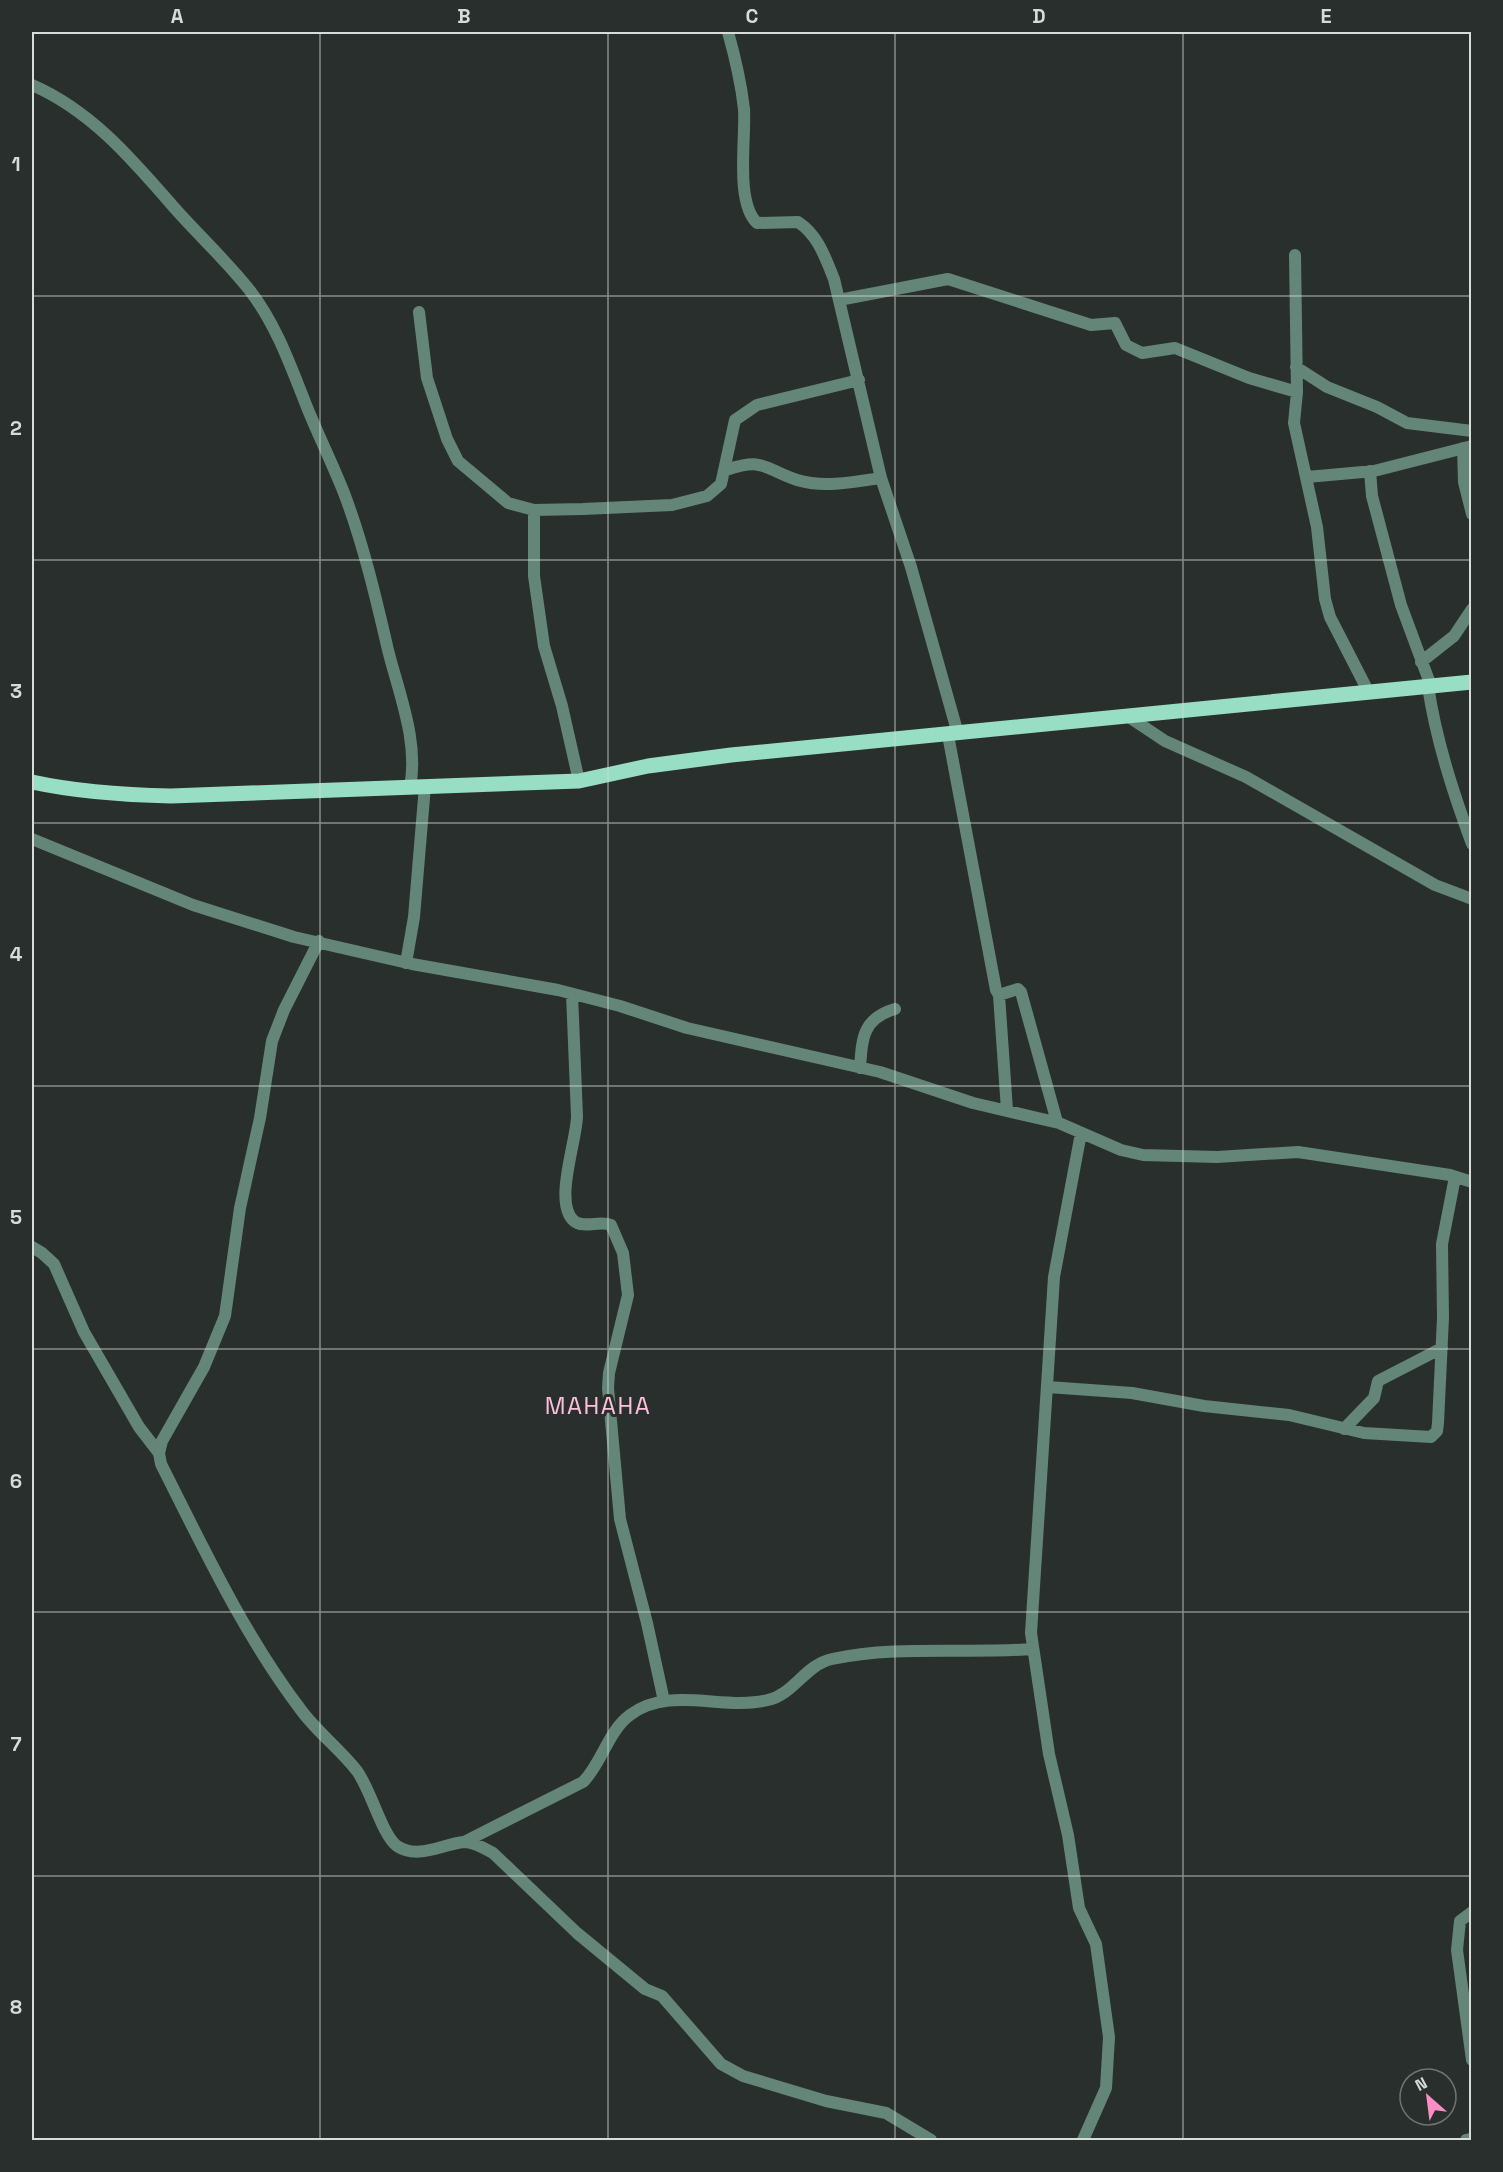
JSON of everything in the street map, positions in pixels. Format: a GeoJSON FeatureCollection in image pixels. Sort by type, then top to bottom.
{"type":"FeatureCollection","features":[{"type":"Feature","properties":{"kind":"main road"},"geometry":{"type":"LineString","coordinates":[[32,782],[72,791],[114,795],[171,796],[579,781],[648,766],[731,755],[953,735],[1472,682]]}},
{"type":"Feature","properties":{"kind":"street"},"geometry":{"type":"LineString","coordinates":[[728,32],[738,67],[744,110],[744,183],[751,218],[757,223],[787,220],[798,222],[805,226],[822,249],[839,300],[881,478],[911,567],[953,735],[992,972],[999,996],[1007,1110]]}},
{"type":"Feature","properties":{"kind":"street"},"geometry":{"type":"LineString","coordinates":[[32,85],[61,100],[105,132],[136,163],[250,291],[273,326],[292,363],[303,396],[345,495],[367,569],[411,739],[413,773],[418,787],[414,917],[406,963]]}},
{"type":"Feature","properties":{"kind":"street"},"geometry":{"type":"LineString","coordinates":[[1295,255],[1297,392],[1294,423],[1317,527],[1325,599],[1330,617],[1368,691]]}},
{"type":"Feature","properties":{"kind":"street"},"geometry":{"type":"LineString","coordinates":[[839,300],[948,279],[1091,324],[1115,323],[1126,345],[1142,353],[1160,348],[1175,348],[1249,378],[1297,392]]}},
{"type":"Feature","properties":{"kind":"street"},"geometry":{"type":"LineString","coordinates":[[418,312],[427,378],[447,439],[458,461],[508,503],[534,510],[672,505],[707,496],[721,484],[726,470],[727,453],[735,420],[743,412],[757,405],[859,380]]}},
{"type":"Feature","properties":{"kind":"street"},"geometry":{"type":"LineString","coordinates":[[1296,367],[1327,387],[1377,406],[1407,423],[1472,431]]}},
{"type":"Feature","properties":{"kind":"street"},"geometry":{"type":"LineString","coordinates":[[1306,477],[1370,471],[1467,447],[1464,482],[1472,514]]}},
{"type":"Feature","properties":{"kind":"street"},"geometry":{"type":"LineString","coordinates":[[726,470],[750,464],[761,465],[798,480],[815,483],[852,483],[881,478]]}},
{"type":"Feature","properties":{"kind":"street"},"geometry":{"type":"LineString","coordinates":[[1370,471],[1370,485],[1383,540],[1429,686],[1434,724],[1454,797],[1472,843]]}},
{"type":"Feature","properties":{"kind":"street"},"geometry":{"type":"LineString","coordinates":[[534,510],[534,576],[544,646],[562,706],[579,781]]}},
{"type":"Feature","properties":{"kind":"street"},"geometry":{"type":"LineString","coordinates":[[1421,662],[1454,636],[1472,609]]}},
{"type":"Feature","properties":{"kind":"street"},"geometry":{"type":"LineString","coordinates":[[1129,717],[1165,741],[1246,777],[1435,885],[1472,899]]}},
{"type":"Feature","properties":{"kind":"street"},"geometry":{"type":"LineString","coordinates":[[32,836],[193,905],[294,937],[320,941],[406,963],[572,994],[620,1006],[687,1028],[861,1068],[1057,1122],[1121,1150],[1143,1155],[1217,1157],[1298,1152],[1455,1177],[1472,1182]]}},
{"type":"Feature","properties":{"kind":"street"},"geometry":{"type":"LineString","coordinates":[[320,941],[284,1010],[272,1041],[260,1118],[238,1215],[225,1316],[204,1367],[162,1442],[159,1453],[161,1464],[206,1552],[262,1651],[301,1710],[356,1770],[378,1809],[387,1836],[407,1850],[419,1851],[465,1842],[583,1782],[595,1770],[617,1729],[628,1716],[643,1707],[664,1701],[725,1703],[768,1700],[781,1695],[819,1664],[842,1658],[961,1649],[1032,1649]]}},
{"type":"Feature","properties":{"kind":"street"},"geometry":{"type":"LineString","coordinates":[[999,996],[1018,989],[1021,992],[1057,1122]]}},
{"type":"Feature","properties":{"kind":"street"},"geometry":{"type":"LineString","coordinates":[[572,994],[578,1116],[577,1133],[566,1174],[568,1208],[571,1216],[580,1223],[611,1225],[623,1253],[628,1295],[609,1372],[608,1388],[613,1451],[620,1519],[664,1701]]}},
{"type":"Feature","properties":{"kind":"street"},"geometry":{"type":"LineString","coordinates":[[861,1068],[865,1033],[870,1024],[884,1013],[895,1009]]}},
{"type":"Feature","properties":{"kind":"street"},"geometry":{"type":"LineString","coordinates":[[1081,1133],[1054,1277],[1031,1621],[1032,1649],[1044,1704],[1049,1754],[1070,1845],[1078,1908],[1096,1944],[1109,2037],[1106,2088],[1083,2140]]}},
{"type":"Feature","properties":{"kind":"street"},"geometry":{"type":"LineString","coordinates":[[1048,1387],[1145,1395],[1204,1406],[1289,1415],[1344,1429],[1397,1436],[1427,1438],[1435,1435],[1438,1423],[1442,1348],[1442,1244],[1455,1177]]}},
{"type":"Feature","properties":{"kind":"street"},"geometry":{"type":"LineString","coordinates":[[32,1247],[54,1264],[84,1332],[139,1427],[159,1453]]}},
{"type":"Feature","properties":{"kind":"street"},"geometry":{"type":"LineString","coordinates":[[1344,1429],[1374,1398],[1378,1381],[1442,1348]]}},
{"type":"Feature","properties":{"kind":"street"},"geometry":{"type":"LineString","coordinates":[[465,1842],[479,1845],[493,1853],[577,1933],[645,1989],[662,1996],[721,2064],[743,2076],[826,2101],[886,2112],[931,2140]]}},
{"type":"Feature","properties":{"kind":"street"},"geometry":{"type":"LineString","coordinates":[[1472,1912],[1460,1921],[1456,1950],[1472,2060]]}},
{"type":"Feature","properties":{"kind":"street"},"geometry":{"type":"LineString","coordinates":[[1466,2140],[1472,2139]]}},
{"type":"Feature","properties":{"kind":"district","name":"MAHAHA"},"geometry":{"type":"Point","coordinates":[598,1405]}}]}
